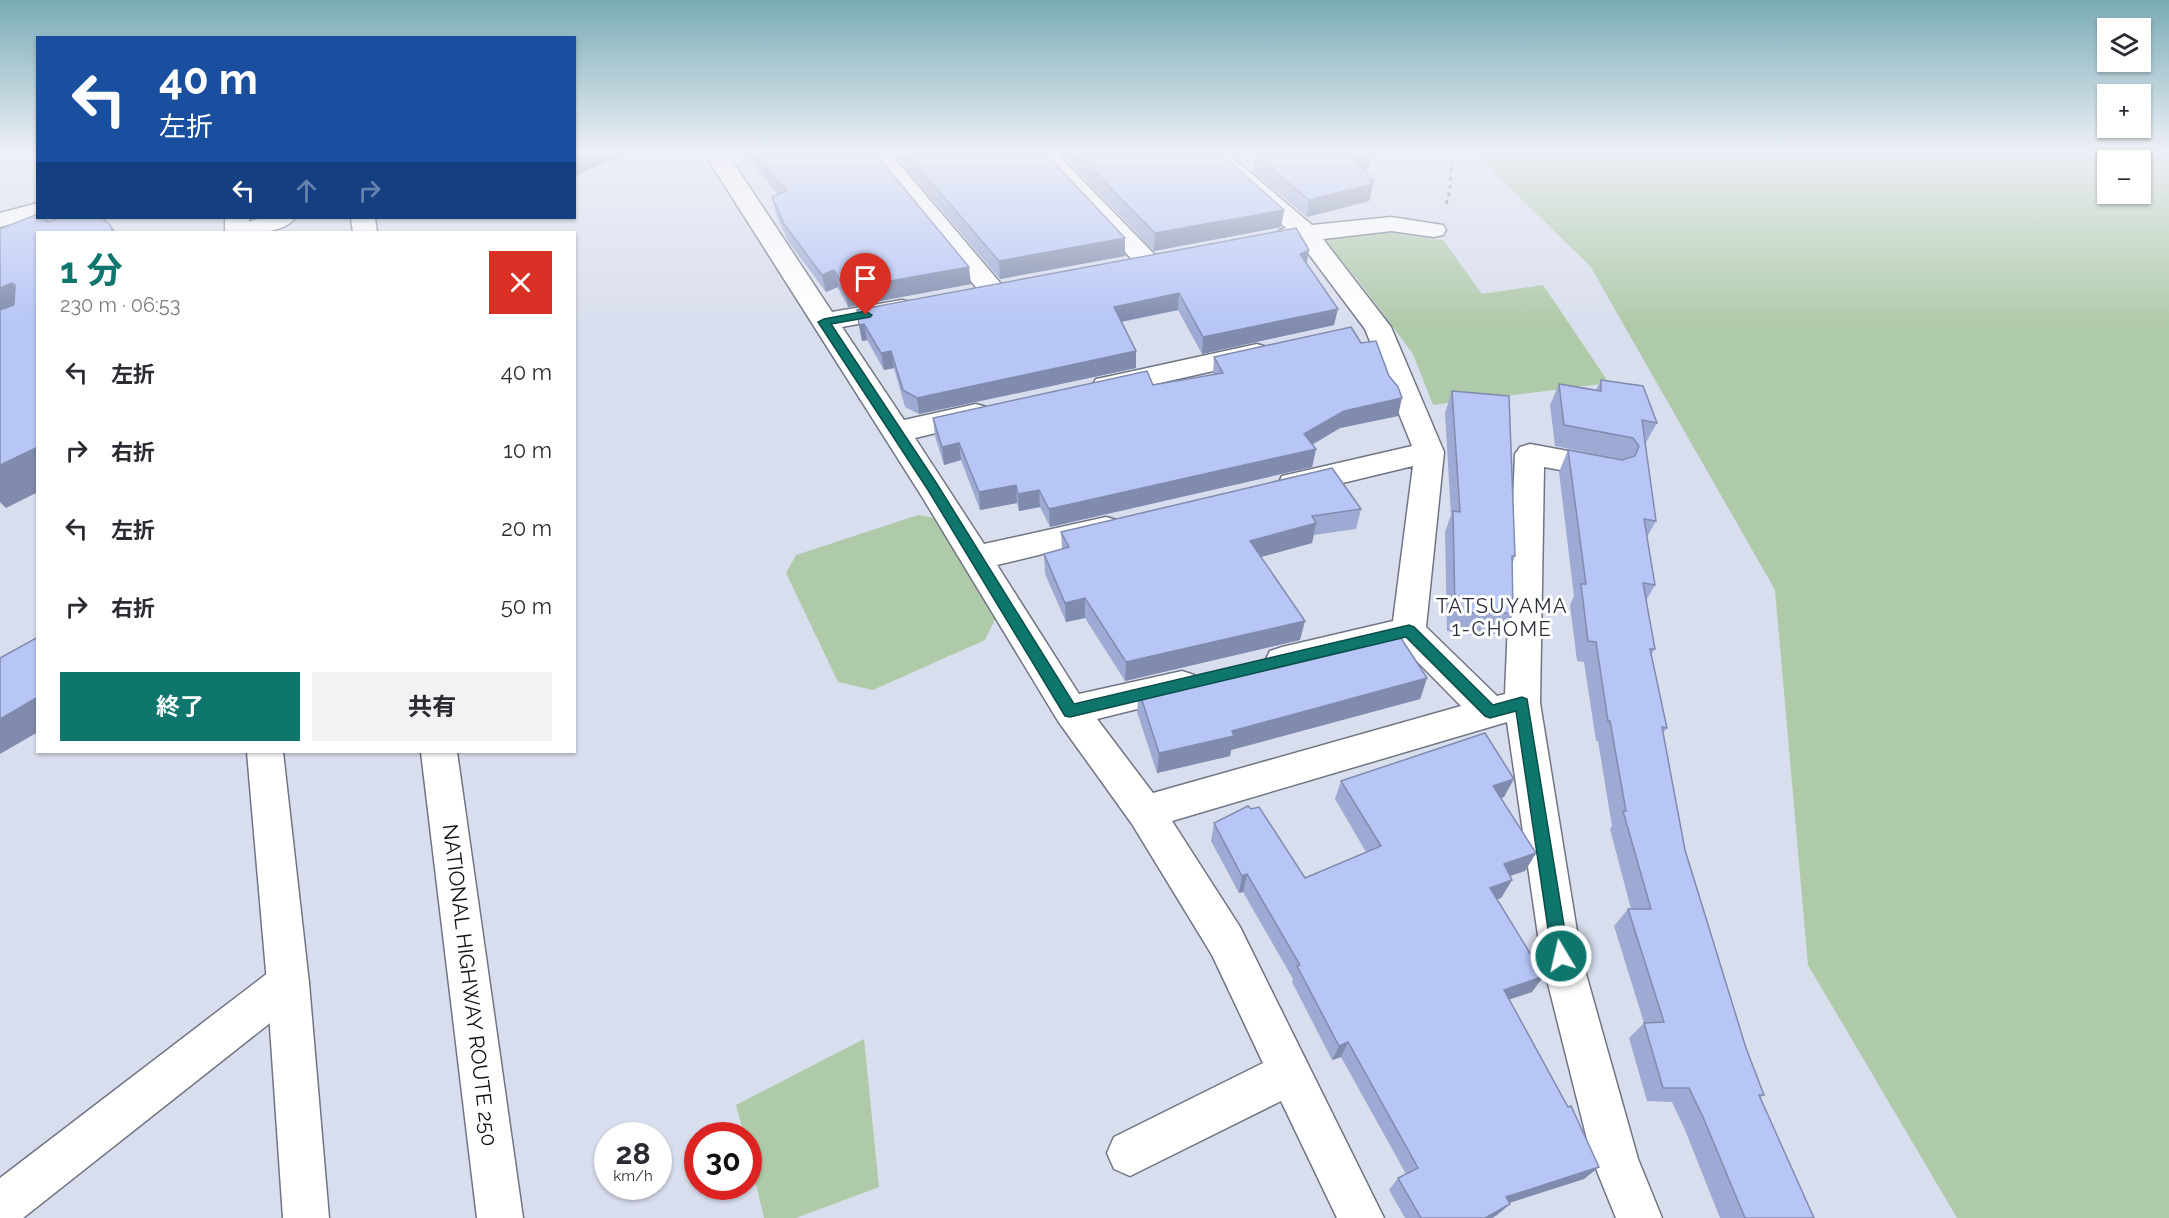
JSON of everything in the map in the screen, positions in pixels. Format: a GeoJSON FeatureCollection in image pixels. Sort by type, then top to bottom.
{"type":"FeatureCollection","features":[{"type":"Feature","properties":{"kind":"main road"},"geometry":{"type":"LineString","coordinates":[[752,210],[896,432],[1070,711],[1145,812],[1226,940],[1358,1216]]}},
{"type":"Feature","properties":{"kind":"main road"},"geometry":{"type":"LineString","coordinates":[[925,210],[993,291]]}},
{"type":"Feature","properties":{"kind":"main road"},"geometry":{"type":"LineString","coordinates":[[1105,210],[1159,260],[1115,268]]}},
{"type":"Feature","properties":{"kind":"main road"},"geometry":{"type":"LineString","coordinates":[[1279,210],[1305,232],[1366,329],[1429,452],[1409,630]]}},
{"type":"Feature","properties":{"kind":"main road"},"geometry":{"type":"LineString","coordinates":[[0,220],[36,211]]}},
{"type":"Feature","properties":{"kind":"main road"},"geometry":{"type":"LineString","coordinates":[[242,231],[280,219]]}},
{"type":"Feature","properties":{"kind":"main road"},"geometry":{"type":"LineString","coordinates":[[1271,239],[1305,232],[1391,224],[1434,230]]}},
{"type":"Feature","properties":{"kind":"main road"},"geometry":{"type":"LineString","coordinates":[[824,322],[925,303]]}},
{"type":"Feature","properties":{"kind":"main road"},"geometry":{"type":"LineString","coordinates":[[1079,392],[1286,347]]}},
{"type":"Feature","properties":{"kind":"main road"},"geometry":{"type":"LineString","coordinates":[[896,432],[999,409]]}},
{"type":"Feature","properties":{"kind":"main road"},"geometry":{"type":"LineString","coordinates":[[1266,490],[1429,452]]}},
{"type":"Feature","properties":{"kind":"main road"},"geometry":{"type":"LineString","coordinates":[[1611,469],[1530,454],[1506,708],[1561,956],[1615,1159],[1639,1218]]}},
{"type":"Feature","properties":{"kind":"main road"},"geometry":{"type":"LineString","coordinates":[[976,558],[1139,520]]}},
{"type":"Feature","properties":{"kind":"main road"},"geometry":{"type":"LineString","coordinates":[[1251,668],[1409,630]]}},
{"type":"Feature","properties":{"kind":"main road"},"geometry":{"type":"LineString","coordinates":[[1409,630],[1506,708]]}},
{"type":"Feature","properties":{"kind":"main road"},"geometry":{"type":"LineString","coordinates":[[1070,711],[1217,676]]}},
{"type":"Feature","properties":{"kind":"main road"},"geometry":{"type":"LineString","coordinates":[[1145,812],[1506,708]]}},
{"type":"Feature","properties":{"kind":"main road"},"geometry":{"type":"LineString","coordinates":[[265,753],[288,983],[306,1218]]}},
{"type":"Feature","properties":{"kind":"main road","name":"NATIONAL HIGHWAY ROUTE 250"},"geometry":{"type":"LineString","coordinates":[[439,753],[500,1218]]}},
{"type":"Feature","properties":{"kind":"main road"},"geometry":{"type":"LineString","coordinates":[[0,1207],[288,983]]}},
{"type":"Feature","properties":{"kind":"main road"},"geometry":{"type":"LineString","coordinates":[[1130,1153],[1290,1073]]}},
{"type":"Feature","properties":{"kind":"green space"},"geometry":{"type":"Polygon","coordinates":[[[1532,210],[2169,210],[2169,1218],[1957,1218],[1808,965],[1775,590],[1590,266],[1532,210]]]}},
{"type":"Feature","properties":{"kind":"green space"},"geometry":{"type":"Polygon","coordinates":[[[1383,232],[1443,240],[1482,294],[1543,285],[1609,383],[1433,405],[1413,354],[1358,280],[1323,240],[1383,232]]]}},
{"type":"Feature","properties":{"kind":"green space"},"geometry":{"type":"Polygon","coordinates":[[[918,515],[940,519],[1000,609],[985,640],[873,690],[838,682],[786,573],[796,555],[918,515]]]}},
{"type":"Feature","properties":{"kind":"green space"},"geometry":{"type":"Polygon","coordinates":[[[864,1039],[879,1187],[796,1218],[764,1218],[760,1200],[762,1200],[762,1122],[741,1122],[736,1105],[864,1039]]]}},
{"type":"Feature","properties":{"kind":"building"},"geometry":{"type":"Polygon","coordinates":[[[778,210],[922,210],[969,267],[845,289],[834,270],[822,275],[784,224],[778,210]]]}},
{"type":"Feature","properties":{"kind":"building"},"geometry":{"type":"Polygon","coordinates":[[[955,210],[1098,210],[1125,238],[999,261],[955,210]]]}},
{"type":"Feature","properties":{"kind":"building"},"geometry":{"type":"Polygon","coordinates":[[[1132,210],[1284,210],[1155,233],[1132,210]]]}},
{"type":"Feature","properties":{"kind":"building"},"geometry":{"type":"Polygon","coordinates":[[[36,215],[36,219],[44,219],[48,222],[56,219],[103,219],[111,226],[112,231],[36,231],[36,448],[0,465],[0,310],[14,305],[15,285],[12,283],[0,288],[0,229],[36,215]]]}},
{"type":"Feature","properties":{"kind":"building"},"geometry":{"type":"Polygon","coordinates":[[[1296,228],[1309,250],[1300,254],[1338,309],[1203,337],[1179,293],[1114,307],[1136,351],[917,398],[903,390],[891,351],[881,353],[864,324],[859,325],[857,310],[1296,228]]]}},
{"type":"Feature","properties":{"kind":"building"},"geometry":{"type":"Polygon","coordinates":[[[1351,327],[1361,343],[1376,341],[1389,376],[1398,387],[1402,398],[1344,411],[1304,434],[1316,449],[1049,509],[1039,490],[1018,494],[1016,485],[979,492],[959,443],[942,447],[933,418],[1147,371],[1153,385],[1223,373],[1214,357],[1351,327]]]}},
{"type":"Feature","properties":{"kind":"building"},"geometry":{"type":"Polygon","coordinates":[[[1601,380],[1643,386],[1657,423],[1642,420],[1656,521],[1644,519],[1655,585],[1643,583],[1655,649],[1650,649],[1667,728],[1662,727],[1685,850],[1746,1048],[1764,1095],[1759,1095],[1814,1218],[1745,1218],[1689,1088],[1663,1088],[1644,1023],[1664,1022],[1628,909],[1651,909],[1623,811],[1626,811],[1610,721],[1608,721],[1596,642],[1588,641],[1581,584],[1586,584],[1568,450],[1622,460],[1635,456],[1639,446],[1633,438],[1564,425],[1559,384],[1601,391],[1601,380]]]}},
{"type":"Feature","properties":{"kind":"building"},"geometry":{"type":"Polygon","coordinates":[[[1452,391],[1509,396],[1515,556],[1512,556],[1513,614],[1488,611],[1487,615],[1455,610],[1453,511],[1460,512],[1452,391]]]}},
{"type":"Feature","properties":{"kind":"building"},"geometry":{"type":"Polygon","coordinates":[[[1332,468],[1361,509],[1312,516],[1316,523],[1250,541],[1305,621],[1126,662],[1085,598],[1065,603],[1044,554],[1069,547],[1061,532],[1332,468]]]}},
{"type":"Feature","properties":{"kind":"building"},"geometry":{"type":"Polygon","coordinates":[[[1399,635],[1427,678],[1232,731],[1234,736],[1159,753],[1139,691],[1325,647],[1329,653],[1399,635]]]}},
{"type":"Feature","properties":{"kind":"building"},"geometry":{"type":"Polygon","coordinates":[[[36,638],[36,698],[0,719],[0,658],[36,638]]]}},
{"type":"Feature","properties":{"kind":"building"},"geometry":{"type":"Polygon","coordinates":[[[1485,733],[1514,779],[1493,786],[1536,853],[1504,864],[1512,880],[1490,888],[1544,976],[1504,990],[1568,1107],[1571,1106],[1599,1167],[1506,1197],[1510,1204],[1485,1218],[1421,1218],[1398,1178],[1418,1168],[1348,1042],[1339,1046],[1297,966],[1300,965],[1247,874],[1242,876],[1214,823],[1248,806],[1251,809],[1259,807],[1305,878],[1381,846],[1341,781],[1485,733]]]}},
{"type":"Feature","properties":{"kind":"district","name":"TATSUYAMA 1-CHOME"},"geometry":{"type":"Point","coordinates":[1502,618]}},
{"type":"Feature","properties":{"kind":"route"},"geometry":{"type":"LineString","coordinates":[[866,315],[824,322],[932,487],[1070,711],[1409,630],[1490,712],[1522,703],[1561,956]]}}]}
